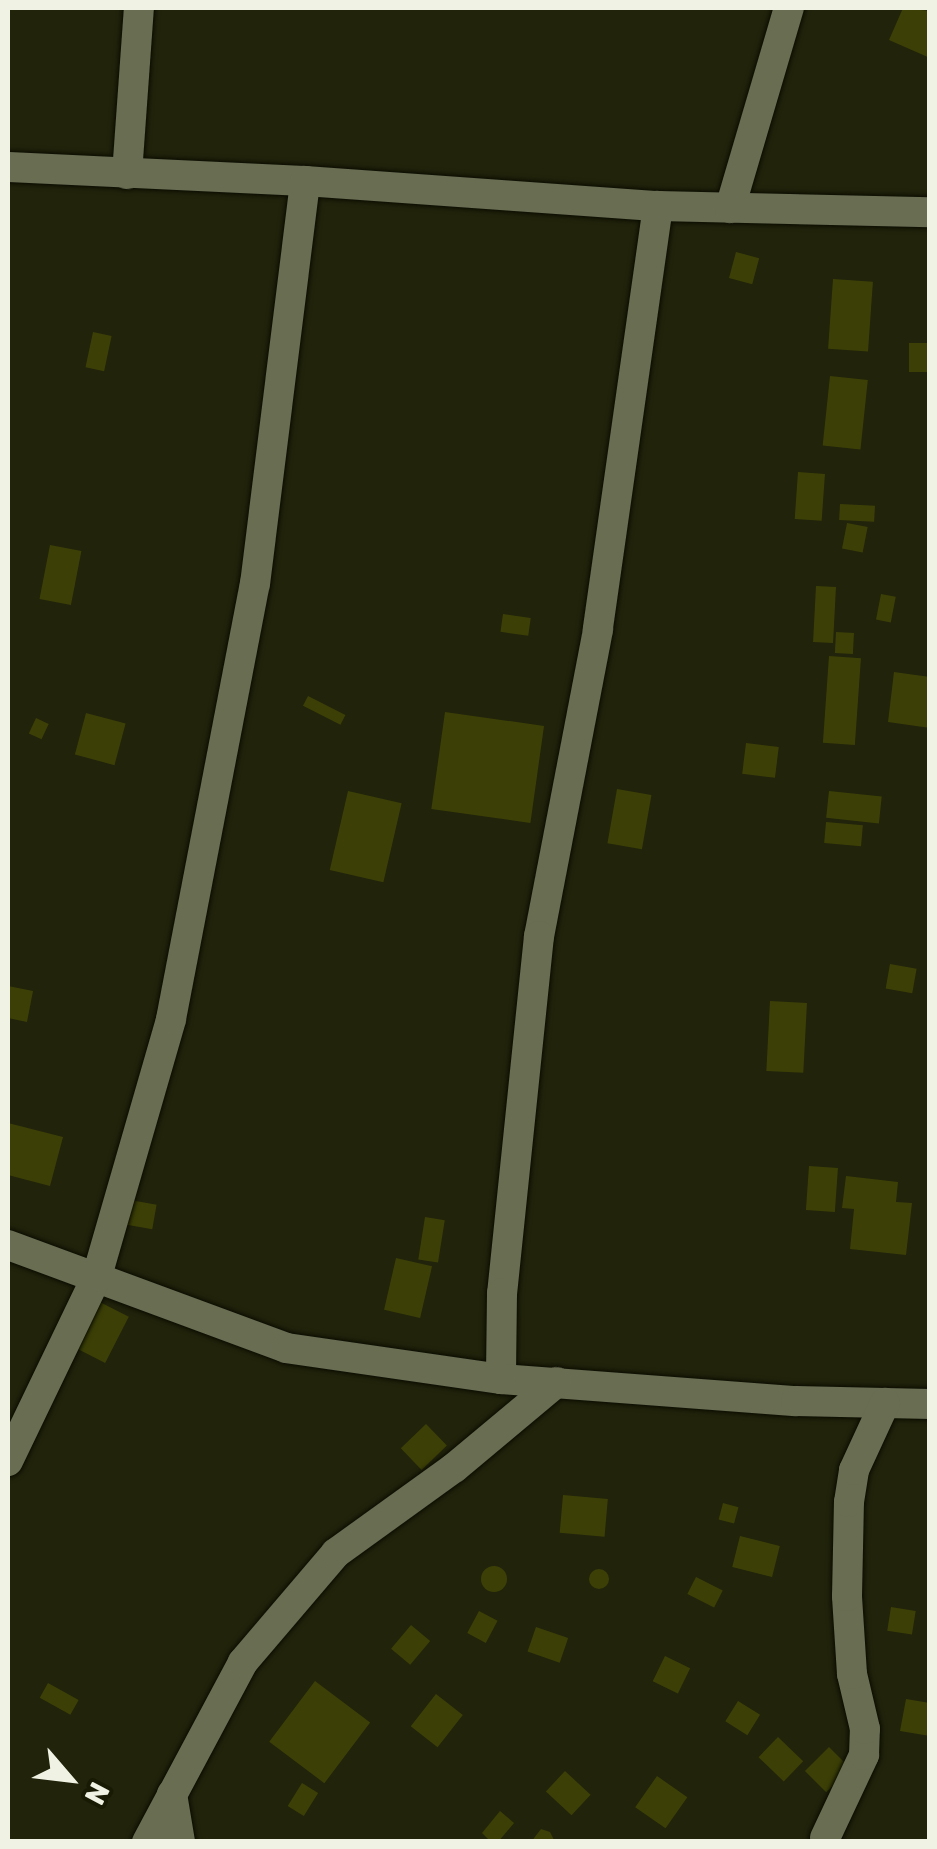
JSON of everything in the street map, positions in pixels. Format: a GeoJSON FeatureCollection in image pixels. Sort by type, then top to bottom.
{"type":"FeatureCollection","features":[{"type":"Feature","properties":{"kind":"street"},"geometry":{"type":"LineString","coordinates":[[126,174],[139,8]]}},
{"type":"Feature","properties":{"kind":"street"},"geometry":{"type":"LineString","coordinates":[[730,208],[790,8]]}},
{"type":"Feature","properties":{"kind":"street"},"geometry":{"type":"LineString","coordinates":[[8,167],[305,181],[658,206],[930,212]]}},
{"type":"Feature","properties":{"kind":"street"},"geometry":{"type":"LineString","coordinates":[[8,1460],[97,1276],[170,1020],[251,603],[305,181]]}},
{"type":"Feature","properties":{"kind":"street"},"geometry":{"type":"LineString","coordinates":[[501,1378],[502,1294],[540,936],[598,630],[658,206]]}},
{"type":"Feature","properties":{"kind":"street"},"geometry":{"type":"LineString","coordinates":[[8,1245],[286,1348],[501,1378],[796,1401],[930,1404]]}},
{"type":"Feature","properties":{"kind":"street"},"geometry":{"type":"LineString","coordinates":[[147,1842],[243,1662],[336,1554],[454,1468],[557,1382]]}},
{"type":"Feature","properties":{"kind":"street"},"geometry":{"type":"LineString","coordinates":[[825,1838],[864,1754],[864,1729],[852,1674],[847,1596],[849,1502],[854,1470],[885,1403]]}},
{"type":"Feature","properties":{"kind":"street"},"geometry":{"type":"LineString","coordinates":[[172,1794],[180,1842]]}},
{"type":"Feature","properties":{"kind":"building"},"geometry":{"type":"Polygon","coordinates":[[[903,8],[930,11],[930,58],[889,40],[903,8]]]}},
{"type":"Feature","properties":{"kind":"building"},"geometry":{"type":"Polygon","coordinates":[[[736,252],[759,258],[752,284],[729,278],[736,252]]]}},
{"type":"Feature","properties":{"kind":"building"},"geometry":{"type":"Polygon","coordinates":[[[833,279],[873,282],[868,352],[828,349],[833,279]]]}},
{"type":"Feature","properties":{"kind":"building"},"geometry":{"type":"Polygon","coordinates":[[[93,332],[112,336],[104,371],[86,367],[93,332]]]}},
{"type":"Feature","properties":{"kind":"building"},"geometry":{"type":"Polygon","coordinates":[[[909,343],[930,343],[930,372],[909,372],[909,343]]]}},
{"type":"Feature","properties":{"kind":"building"},"geometry":{"type":"Polygon","coordinates":[[[830,376],[868,380],[860,450],[823,446],[830,376]]]}},
{"type":"Feature","properties":{"kind":"building"},"geometry":{"type":"Polygon","coordinates":[[[798,472],[825,474],[822,521],[795,519],[798,472]]]}},
{"type":"Feature","properties":{"kind":"building"},"geometry":{"type":"Polygon","coordinates":[[[840,504],[875,506],[874,522],[839,520],[840,504]]]}},
{"type":"Feature","properties":{"kind":"building"},"geometry":{"type":"Polygon","coordinates":[[[847,523],[868,527],[863,553],[842,549],[847,523]]]}},
{"type":"Feature","properties":{"kind":"building"},"geometry":{"type":"Polygon","coordinates":[[[50,545],[81,551],[71,605],[40,599],[50,545]]]}},
{"type":"Feature","properties":{"kind":"building"},"geometry":{"type":"Polygon","coordinates":[[[816,586],[836,587],[833,643],[813,642],[816,586]]]}},
{"type":"Feature","properties":{"kind":"building"},"geometry":{"type":"Polygon","coordinates":[[[881,594],[896,597],[891,622],[876,620],[881,594]]]}},
{"type":"Feature","properties":{"kind":"building"},"geometry":{"type":"Polygon","coordinates":[[[503,614],[531,618],[528,636],[500,632],[503,614]]]}},
{"type":"Feature","properties":{"kind":"building"},"geometry":{"type":"Polygon","coordinates":[[[836,632],[854,633],[853,654],[835,653],[836,632]]]}},
{"type":"Feature","properties":{"kind":"building"},"geometry":{"type":"Polygon","coordinates":[[[829,656],[861,658],[855,745],[823,743],[829,656]]]}},
{"type":"Feature","properties":{"kind":"building"},"geometry":{"type":"Polygon","coordinates":[[[894,672],[930,677],[930,728],[888,722],[894,672]]]}},
{"type":"Feature","properties":{"kind":"building"},"geometry":{"type":"Polygon","coordinates":[[[308,696],[345,715],[340,725],[303,706],[308,696]]]}},
{"type":"Feature","properties":{"kind":"building"},"geometry":{"type":"Polygon","coordinates":[[[445,712],[544,726],[530,823],[431,809],[445,712]]]}},
{"type":"Feature","properties":{"kind":"building"},"geometry":{"type":"Polygon","coordinates":[[[86,713],[126,724],[114,765],[75,755],[86,713]]]}},
{"type":"Feature","properties":{"kind":"building"},"geometry":{"type":"Polygon","coordinates":[[[36,718],[49,724],[42,739],[29,733],[36,718]]]}},
{"type":"Feature","properties":{"kind":"building"},"geometry":{"type":"Polygon","coordinates":[[[746,743],[779,747],[775,778],[742,774],[746,743]]]}},
{"type":"Feature","properties":{"kind":"building"},"geometry":{"type":"Polygon","coordinates":[[[617,789],[651,795],[642,849],[607,843],[617,789]]]}},
{"type":"Feature","properties":{"kind":"building"},"geometry":{"type":"Polygon","coordinates":[[[348,791],[402,803],[383,882],[330,870],[348,791]]]}},
{"type":"Feature","properties":{"kind":"building"},"geometry":{"type":"Polygon","coordinates":[[[829,791],[882,797],[879,823],[826,818],[829,791]]]}},
{"type":"Feature","properties":{"kind":"building"},"geometry":{"type":"Polygon","coordinates":[[[826,822],[863,825],[861,846],[824,843],[826,822]]]}},
{"type":"Feature","properties":{"kind":"building"},"geometry":{"type":"Polygon","coordinates":[[[890,964],[917,969],[912,993],[886,989],[890,964]]]}},
{"type":"Feature","properties":{"kind":"building"},"geometry":{"type":"Polygon","coordinates":[[[8,986],[33,991],[27,1022],[8,1018],[8,986]]]}},
{"type":"Feature","properties":{"kind":"building"},"geometry":{"type":"Polygon","coordinates":[[[770,1001],[807,1003],[803,1073],[766,1071],[770,1001]]]}},
{"type":"Feature","properties":{"kind":"building"},"geometry":{"type":"Polygon","coordinates":[[[8,1123],[63,1137],[50,1186],[8,1175],[8,1123]]]}},
{"type":"Feature","properties":{"kind":"building"},"geometry":{"type":"Polygon","coordinates":[[[809,1166],[838,1168],[835,1212],[806,1210],[809,1166]]]}},
{"type":"Feature","properties":{"kind":"building"},"geometry":{"type":"Polygon","coordinates":[[[846,1176],[898,1182],[896,1202],[912,1203],[906,1255],[850,1249],[854,1209],[842,1208],[846,1176]]]}},
{"type":"Feature","properties":{"kind":"building"},"geometry":{"type":"Polygon","coordinates":[[[130,1200],[157,1205],[152,1229],[126,1225],[130,1200]]]}},
{"type":"Feature","properties":{"kind":"building"},"geometry":{"type":"Polygon","coordinates":[[[425,1217],[445,1220],[438,1263],[418,1259],[425,1217]]]}},
{"type":"Feature","properties":{"kind":"building"},"geometry":{"type":"Polygon","coordinates":[[[396,1258],[432,1266],[420,1318],[384,1310],[396,1258]]]}},
{"type":"Feature","properties":{"kind":"building"},"geometry":{"type":"Polygon","coordinates":[[[94,1299],[129,1317],[105,1363],[70,1345],[94,1299]]]}},
{"type":"Feature","properties":{"kind":"building"},"geometry":{"type":"Polygon","coordinates":[[[426,1424],[447,1446],[422,1470],[401,1448],[426,1424]]]}},
{"type":"Feature","properties":{"kind":"building"},"geometry":{"type":"Polygon","coordinates":[[[563,1495],[608,1499],[605,1537],[560,1533],[563,1495]]]}},
{"type":"Feature","properties":{"kind":"building"},"geometry":{"type":"Polygon","coordinates":[[[723,1503],[738,1507],[734,1524],[719,1519],[723,1503]]]}},
{"type":"Feature","properties":{"kind":"building"},"geometry":{"type":"Polygon","coordinates":[[[740,1536],[780,1546],[772,1577],[732,1567],[740,1536]]]}},
{"type":"Feature","properties":{"kind":"building"},"geometry":{"type":"Polygon","coordinates":[[[494,1566],[503,1570],[507,1579],[503,1588],[494,1592],[485,1588],[481,1579],[485,1570],[494,1566]]]}},
{"type":"Feature","properties":{"kind":"building"},"geometry":{"type":"Polygon","coordinates":[[[599,1569],[609,1579],[599,1589],[589,1579],[599,1569]]]}},
{"type":"Feature","properties":{"kind":"building"},"geometry":{"type":"Polygon","coordinates":[[[696,1577],[723,1591],[714,1608],[687,1594],[696,1577]]]}},
{"type":"Feature","properties":{"kind":"building"},"geometry":{"type":"Polygon","coordinates":[[[891,1607],[916,1611],[912,1635],[887,1631],[891,1607]]]}},
{"type":"Feature","properties":{"kind":"building"},"geometry":{"type":"Polygon","coordinates":[[[479,1611],[498,1621],[486,1643],[467,1633],[479,1611]]]}},
{"type":"Feature","properties":{"kind":"building"},"geometry":{"type":"Polygon","coordinates":[[[411,1625],[430,1641],[410,1665],[391,1649],[411,1625]]]}},
{"type":"Feature","properties":{"kind":"building"},"geometry":{"type":"Polygon","coordinates":[[[536,1627],[568,1638],[560,1663],[528,1652],[536,1627]]]}},
{"type":"Feature","properties":{"kind":"building"},"geometry":{"type":"Polygon","coordinates":[[[665,1656],[690,1668],[678,1693],[653,1681],[665,1656]]]}},
{"type":"Feature","properties":{"kind":"building"},"geometry":{"type":"Polygon","coordinates":[[[315,1681],[370,1723],[324,1783],[269,1742],[315,1681]]]}},
{"type":"Feature","properties":{"kind":"building"},"geometry":{"type":"Polygon","coordinates":[[[48,1683],[79,1700],[70,1715],[40,1698],[48,1683]]]}},
{"type":"Feature","properties":{"kind":"building"},"geometry":{"type":"Polygon","coordinates":[[[436,1694],[463,1715],[438,1747],[411,1726],[436,1694]]]}},
{"type":"Feature","properties":{"kind":"building"},"geometry":{"type":"Polygon","coordinates":[[[906,1699],[930,1703],[930,1736],[900,1731],[906,1699]]]}},
{"type":"Feature","properties":{"kind":"building"},"geometry":{"type":"Polygon","coordinates":[[[738,1701],[760,1715],[747,1735],[725,1721],[738,1701]]]}},
{"type":"Feature","properties":{"kind":"building"},"geometry":{"type":"Polygon","coordinates":[[[778,1737],[803,1761],[784,1781],[759,1757],[778,1737]]]}},
{"type":"Feature","properties":{"kind":"building"},"geometry":{"type":"Polygon","coordinates":[[[829,1747],[850,1768],[826,1792],[805,1771],[829,1747]]]}},
{"type":"Feature","properties":{"kind":"building"},"geometry":{"type":"Polygon","coordinates":[[[565,1771],[591,1795],[572,1815],[546,1791],[565,1771]]]}},
{"type":"Feature","properties":{"kind":"building"},"geometry":{"type":"Polygon","coordinates":[[[657,1776],[687,1797],[666,1828],[635,1807],[657,1776]]]}},
{"type":"Feature","properties":{"kind":"building"},"geometry":{"type":"Polygon","coordinates":[[[302,1783],[318,1793],[304,1816],[288,1806],[302,1783]]]}},
{"type":"Feature","properties":{"kind":"building"},"geometry":{"type":"Polygon","coordinates":[[[500,1811],[514,1823],[498,1842],[491,1842],[482,1833],[500,1811]]]}},
{"type":"Feature","properties":{"kind":"building"},"geometry":{"type":"Polygon","coordinates":[[[541,1829],[550,1832],[555,1842],[531,1842],[541,1829]]]}}]}
